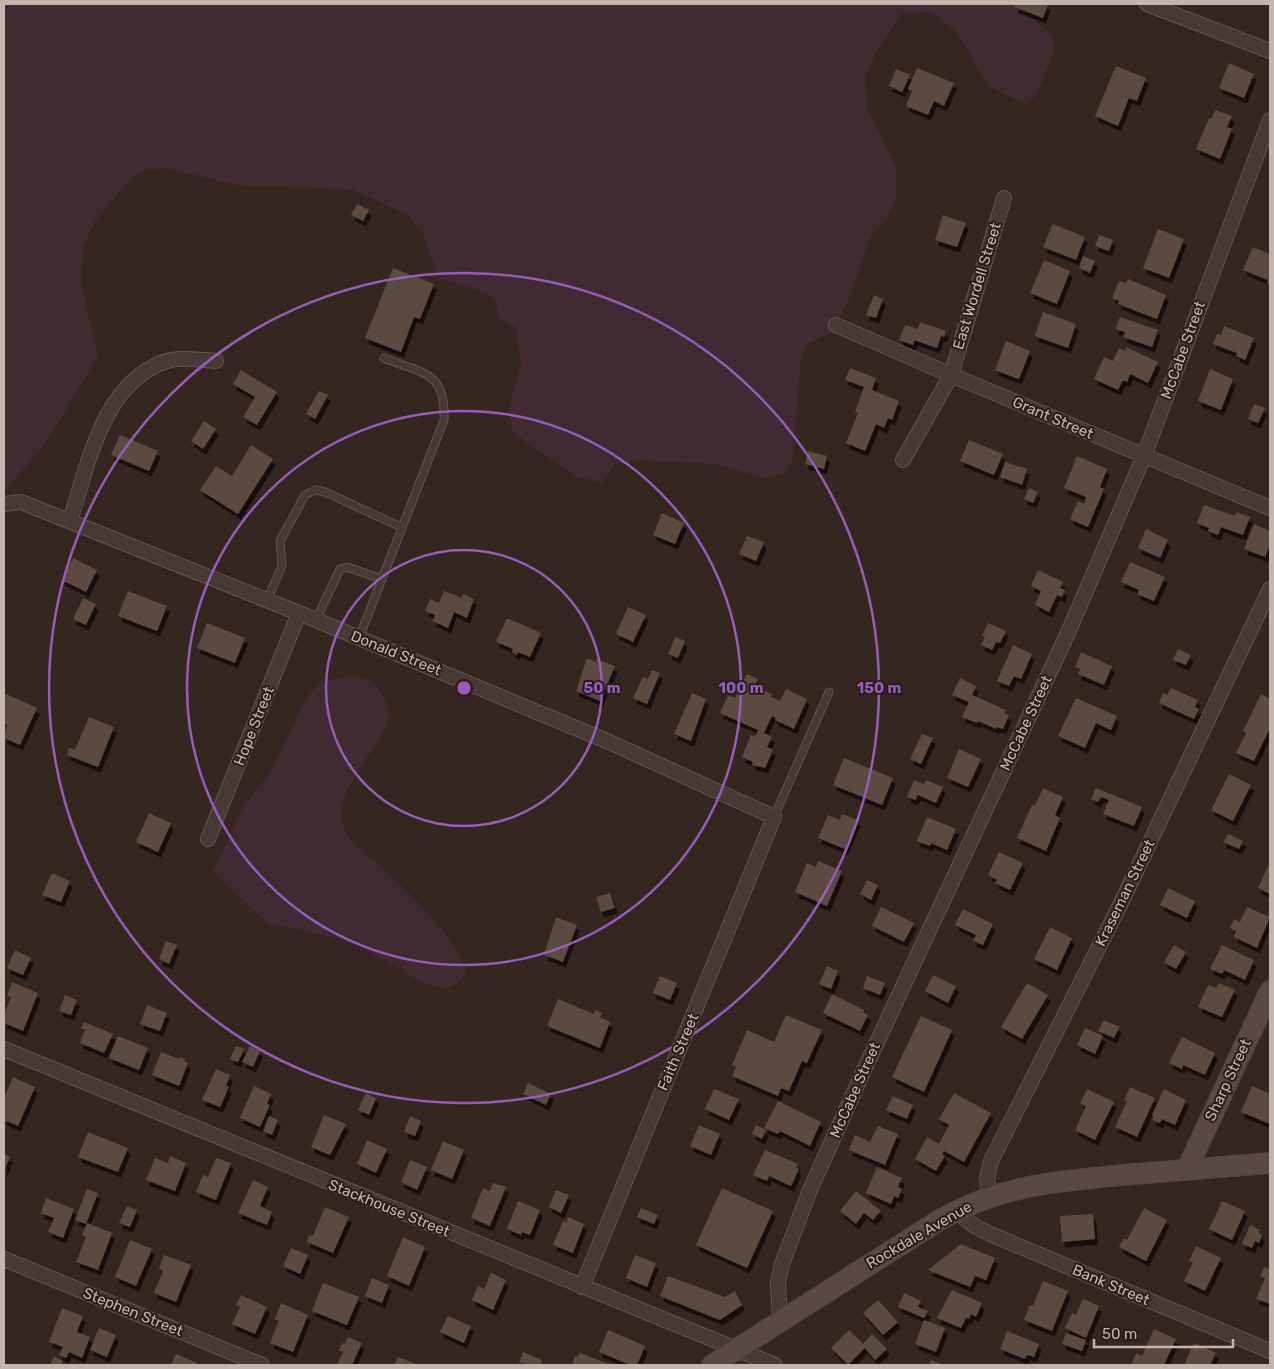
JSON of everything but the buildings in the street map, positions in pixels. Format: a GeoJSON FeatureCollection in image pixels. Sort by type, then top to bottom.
{"type":"FeatureCollection","features":[{"type":"Feature","properties":{"kind":"main road","name":"Sharp Street"},"geometry":{"type":"LineString","coordinates":[[1186,1169],[1270,990]]}},
{"type":"Feature","properties":{"kind":"main road","name":"Rockdale Avenue"},"geometry":{"type":"LineString","coordinates":[[712,1365],[956,1211],[990,1197],[1046,1183],[1270,1163]]}},
{"type":"Feature","properties":{"kind":"street"},"geometry":{"type":"LineString","coordinates":[[1146,4],[1270,51]]}},
{"type":"Feature","properties":{"kind":"street","name":"McCabe Street"},"geometry":{"type":"LineString","coordinates":[[780,1321],[778,1283],[782,1264],[810,1190],[1067,635],[1144,456],[1270,120]]}},
{"type":"Feature","properties":{"kind":"street","name":"East Wordell Street"},"geometry":{"type":"LineString","coordinates":[[903,460],[951,375],[1004,198]]}},
{"type":"Feature","properties":{"kind":"street","name":"Grant Street"},"geometry":{"type":"LineString","coordinates":[[836,324],[951,375],[1270,508]]}},
{"type":"Feature","properties":{"kind":"street"},"geometry":{"type":"LineString","coordinates":[[70,521],[103,424],[125,390],[145,372],[171,360],[216,361]]}},
{"type":"Feature","properties":{"kind":"street","name":"Donald Street"},"geometry":{"type":"LineString","coordinates":[[4,504],[21,502],[299,613],[607,740],[774,817]]}},
{"type":"Feature","properties":{"kind":"street","name":"Kraseman Street"},"geometry":{"type":"LineString","coordinates":[[990,1197],[987,1178],[991,1161],[1125,894],[1270,589]]}},
{"type":"Feature","properties":{"kind":"street","name":"Hope Street"},"geometry":{"type":"LineString","coordinates":[[208,839],[299,613]]}},
{"type":"Feature","properties":{"kind":"street","name":"Faith Street"},"geometry":{"type":"LineString","coordinates":[[582,1287],[774,817]]}},
{"type":"Feature","properties":{"kind":"street","name":"Stackhouse Street"},"geometry":{"type":"LineString","coordinates":[[4,1049],[775,1365]]}},
{"type":"Feature","properties":{"kind":"street","name":"Bank Street"},"geometry":{"type":"LineString","coordinates":[[956,1211],[973,1225],[990,1234],[1270,1351]]}},
{"type":"Feature","properties":{"kind":"street","name":"Stephen Street"},"geometry":{"type":"LineString","coordinates":[[4,1259],[262,1365]]}},
{"type":"Feature","properties":{"kind":"lane"},"geometry":{"type":"LineString","coordinates":[[360,638],[401,527],[444,420],[443,392],[436,380],[384,358]]}},
{"type":"Feature","properties":{"kind":"lane"},"geometry":{"type":"LineString","coordinates":[[267,600],[282,566],[280,541],[305,495],[316,490],[325,492],[401,527]]}},
{"type":"Feature","properties":{"kind":"lane"},"geometry":{"type":"LineString","coordinates":[[316,620],[340,569],[347,567],[382,579]]}},
{"type":"Feature","properties":{"kind":"lane"},"geometry":{"type":"LineString","coordinates":[[774,817],[829,692]]}},
{"type":"Feature","properties":{"kind":"shaded area"},"geometry":{"type":"Polygon","coordinates":[[[4,4],[1016,4],[1051,35],[1055,47],[1037,95],[1025,104],[988,86],[957,32],[932,12],[901,13],[879,47],[865,77],[867,109],[896,166],[896,198],[887,219],[871,236],[849,299],[832,332],[807,344],[801,358],[792,461],[783,474],[764,478],[716,464],[639,460],[615,465],[601,483],[576,476],[512,432],[509,408],[521,364],[516,328],[498,317],[496,301],[489,294],[439,278],[423,233],[406,214],[351,189],[241,186],[165,168],[145,170],[130,179],[95,221],[83,248],[81,284],[98,356],[46,443],[4,492],[4,4]]]}},
{"type":"Feature","properties":{"kind":"shaded area"},"geometry":{"type":"Polygon","coordinates":[[[352,676],[369,680],[375,684],[385,700],[389,713],[387,725],[382,735],[350,785],[344,798],[341,810],[344,829],[352,841],[430,915],[452,944],[461,958],[466,972],[454,986],[440,988],[425,983],[356,945],[329,936],[267,923],[213,871],[243,806],[271,772],[302,707],[313,690],[323,681],[352,676]]]}}]}
